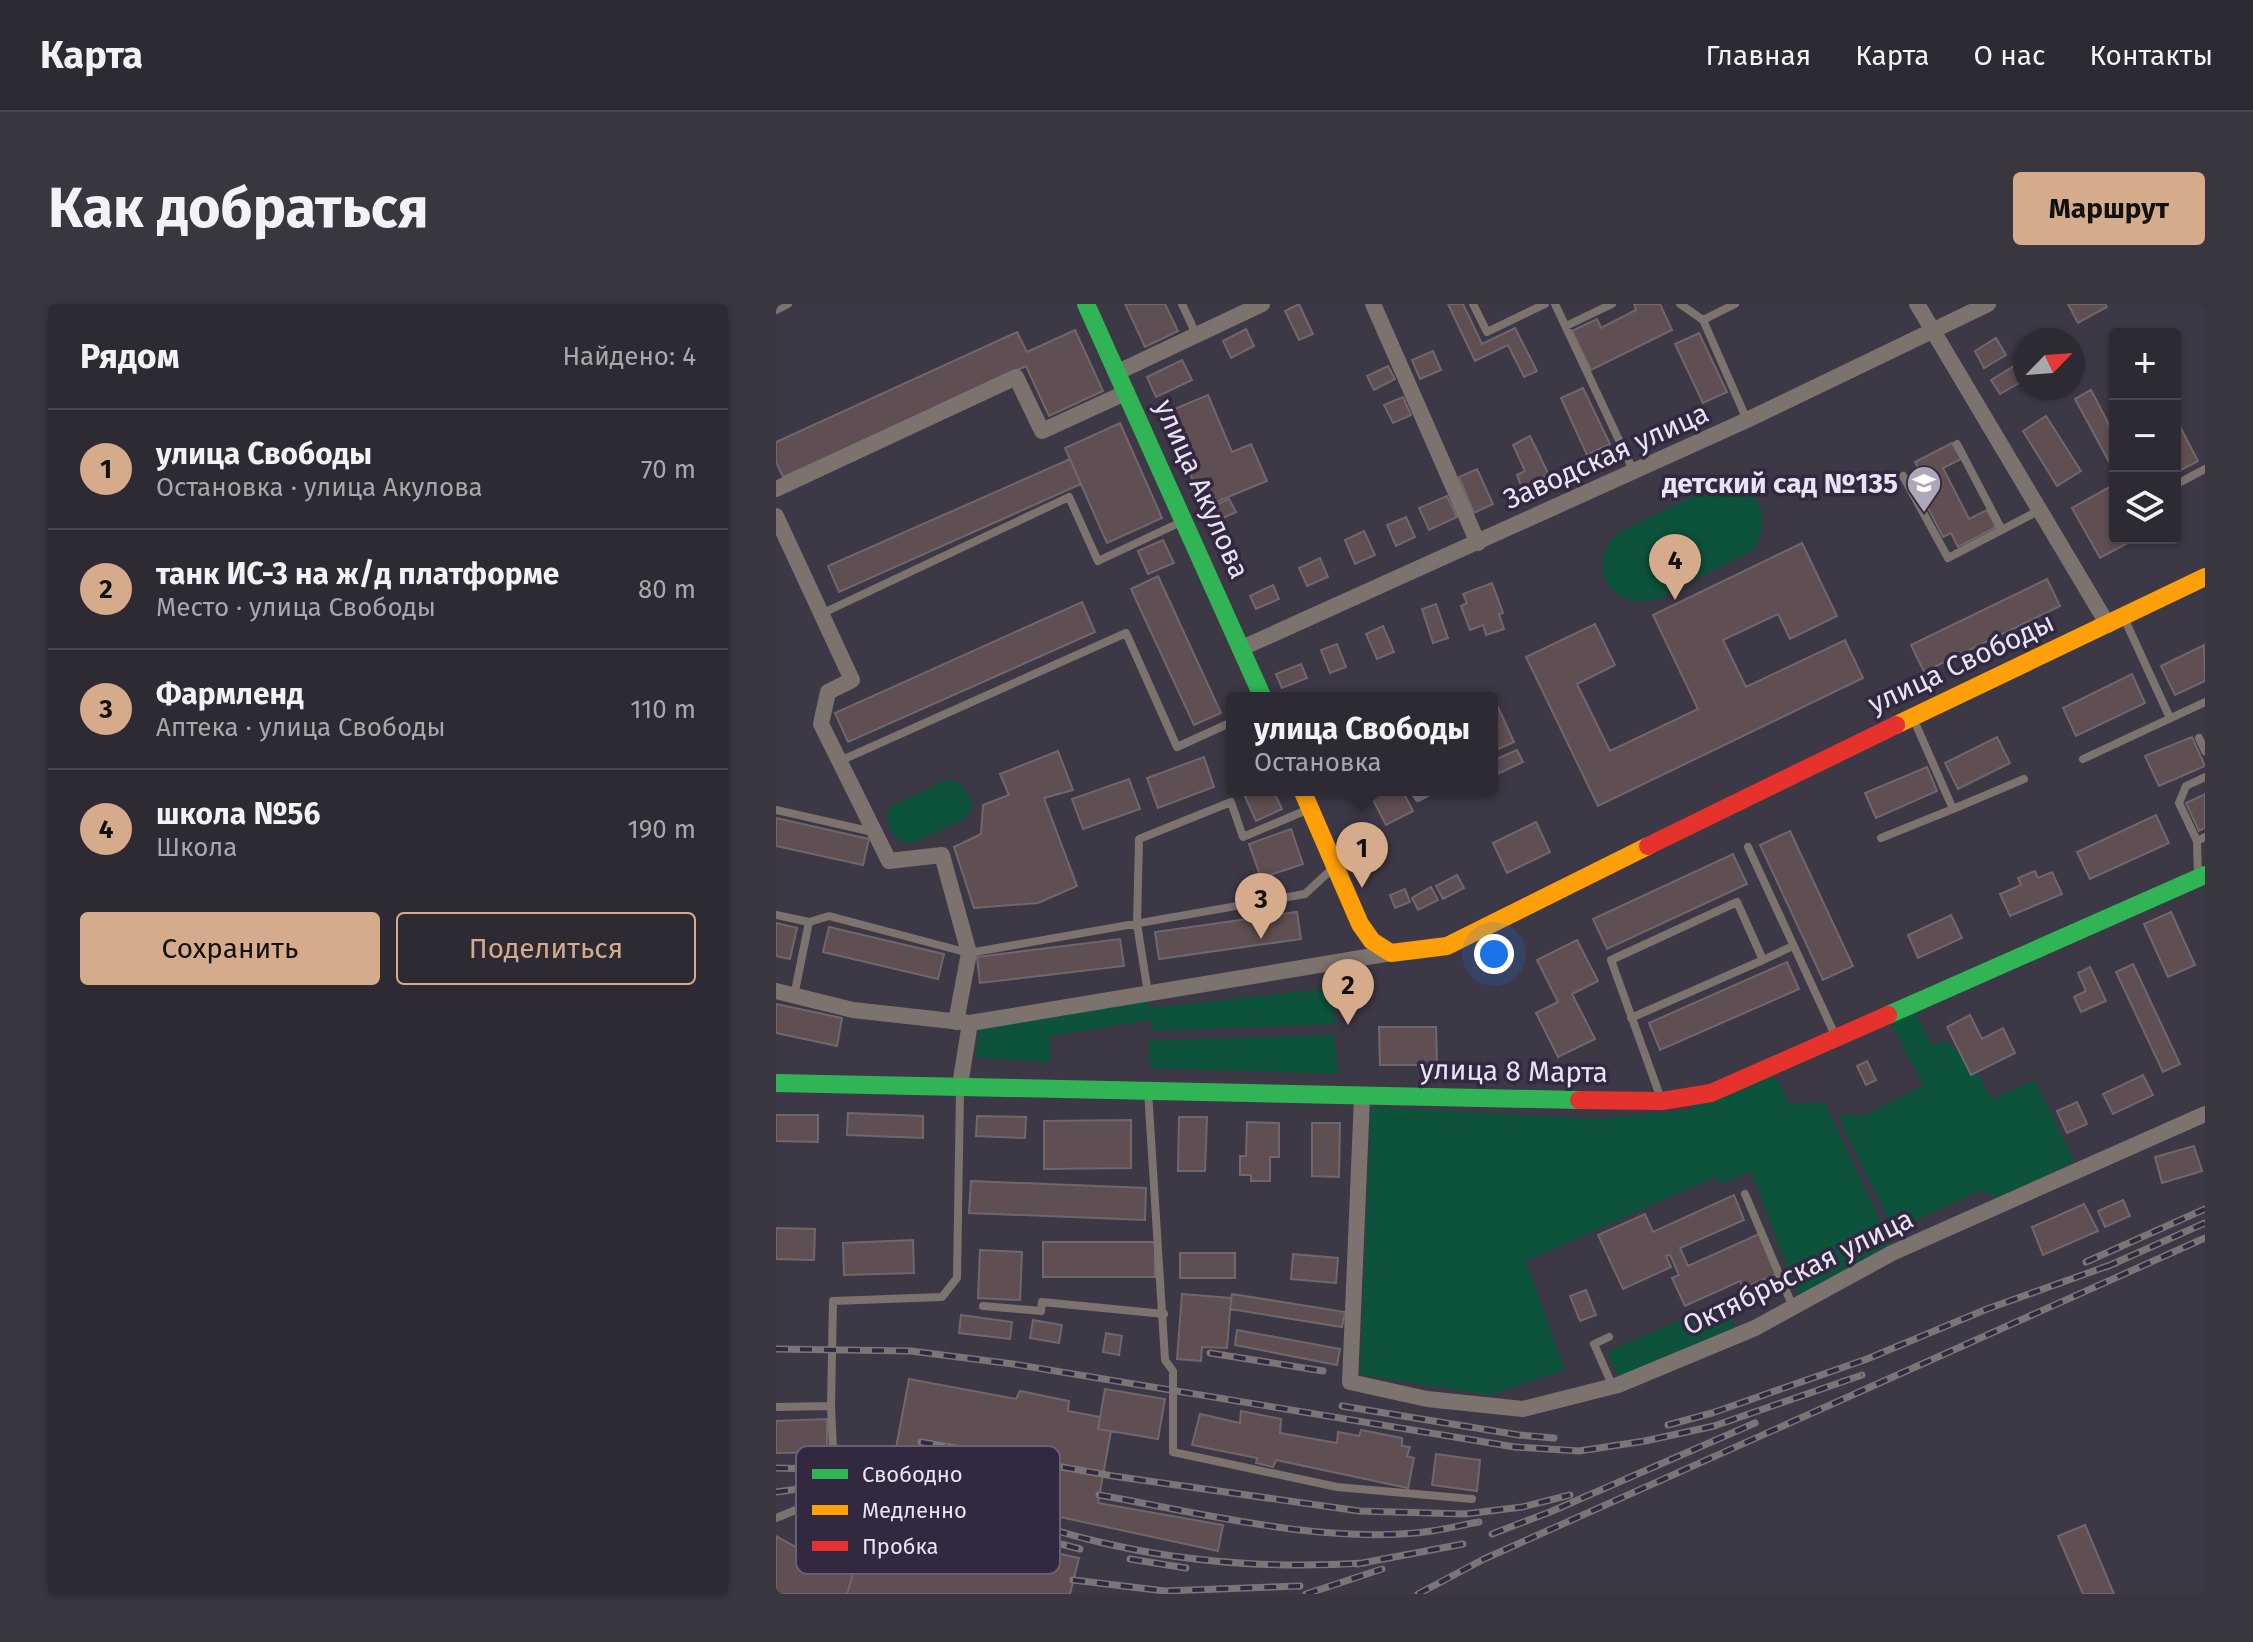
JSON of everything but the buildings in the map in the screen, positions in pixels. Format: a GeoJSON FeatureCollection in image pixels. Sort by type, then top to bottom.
{"type":"FeatureCollection","features":[{"type":"Feature","properties":{"kind":"street","name":"улица Акулова"},"geometry":{"type":"LineString","coordinates":[[1086,304],[1260,692]]}},
{"type":"Feature","properties":{"kind":"street"},"geometry":{"type":"LineString","coordinates":[[1118,372],[1262,304]]}},
{"type":"Feature","properties":{"kind":"street"},"geometry":{"type":"LineString","coordinates":[[1373,304],[1478,543]]}},
{"type":"Feature","properties":{"kind":"street"},"geometry":{"type":"LineString","coordinates":[[1917,304],[2040,510],[2116,621]]}},
{"type":"Feature","properties":{"kind":"street","name":"Заводская улица"},"geometry":{"type":"LineString","coordinates":[[1242,648],[1747,420],[1988,304]]}},
{"type":"Feature","properties":{"kind":"street"},"geometry":{"type":"LineString","coordinates":[[776,489],[1016,377],[1042,431],[1127,392]]}},
{"type":"Feature","properties":{"kind":"street"},"geometry":{"type":"LineString","coordinates":[[776,517],[852,680],[828,692],[821,724],[889,861],[942,855],[969,953],[960,1085]]}},
{"type":"Feature","properties":{"kind":"street","name":"улица Свободы"},"geometry":{"type":"LineString","coordinates":[[776,991],[853,1010],[963,1022],[1447,946],[1765,787],[2205,577]]}},
{"type":"Feature","properties":{"kind":"street"},"geometry":{"type":"LineString","coordinates":[[1305,796],[1360,924],[1372,941],[1391,953]]}},
{"type":"Feature","properties":{"kind":"street","name":"улица 8 Марта"},"geometry":{"type":"LineString","coordinates":[[776,1083],[1662,1101],[1711,1093],[2202,876]]}},
{"type":"Feature","properties":{"kind":"street","name":"Октябрьская улица"},"geometry":{"type":"LineString","coordinates":[[1362,1097],[1350,1382],[1427,1399],[1523,1409],[1613,1387],[1755,1328],[1892,1253],[2205,1114]]}},
{"type":"Feature","properties":{"kind":"lane"},"geometry":{"type":"LineString","coordinates":[[776,310],[788,304]]}},
{"type":"Feature","properties":{"kind":"lane"},"geometry":{"type":"LineString","coordinates":[[1182,304],[1197,336]]}},
{"type":"Feature","properties":{"kind":"lane"},"geometry":{"type":"LineString","coordinates":[[1473,304],[1487,332],[1545,304]]}},
{"type":"Feature","properties":{"kind":"lane"},"geometry":{"type":"LineString","coordinates":[[1555,304],[1634,472]]}},
{"type":"Feature","properties":{"kind":"lane"},"geometry":{"type":"LineString","coordinates":[[1566,326],[1612,304]]}},
{"type":"Feature","properties":{"kind":"lane"},"geometry":{"type":"LineString","coordinates":[[1680,304],[1703,320],[1747,420]]}},
{"type":"Feature","properties":{"kind":"lane"},"geometry":{"type":"LineString","coordinates":[[1703,320],[1735,304]]}},
{"type":"Feature","properties":{"kind":"lane"},"geometry":{"type":"LineString","coordinates":[[1957,444],[2002,530]]}},
{"type":"Feature","properties":{"kind":"lane"},"geometry":{"type":"LineString","coordinates":[[2181,482],[2205,469]]}},
{"type":"Feature","properties":{"kind":"lane"},"geometry":{"type":"LineString","coordinates":[[1903,476],[1948,558],[2040,510]]}},
{"type":"Feature","properties":{"kind":"lane"},"geometry":{"type":"LineString","coordinates":[[821,614],[1069,497],[1098,561],[1185,520]]}},
{"type":"Feature","properties":{"kind":"lane"},"geometry":{"type":"LineString","coordinates":[[2116,621],[2170,718]]}},
{"type":"Feature","properties":{"kind":"lane"},"geometry":{"type":"LineString","coordinates":[[840,761],[1126,633],[1177,747],[1226,725]]}},
{"type":"Feature","properties":{"kind":"lane"},"geometry":{"type":"LineString","coordinates":[[2083,759],[2205,702]]}},
{"type":"Feature","properties":{"kind":"lane"},"geometry":{"type":"LineString","coordinates":[[1913,717],[1953,809]]}},
{"type":"Feature","properties":{"kind":"lane"},"geometry":{"type":"LineString","coordinates":[[2199,738],[2205,751]]}},
{"type":"Feature","properties":{"kind":"lane"},"geometry":{"type":"LineString","coordinates":[[2202,876],[2201,839],[2179,803],[2186,786],[2205,777]]}},
{"type":"Feature","properties":{"kind":"lane"},"geometry":{"type":"LineString","coordinates":[[1881,838],[2024,779]]}},
{"type":"Feature","properties":{"kind":"lane"},"geometry":{"type":"LineString","coordinates":[[1148,994],[1137,924],[1139,839],[1231,802],[1243,837],[1310,809]]}},
{"type":"Feature","properties":{"kind":"lane"},"geometry":{"type":"LineString","coordinates":[[776,810],[875,833]]}},
{"type":"Feature","properties":{"kind":"lane"},"geometry":{"type":"LineString","coordinates":[[1748,847],[1836,1038]]}},
{"type":"Feature","properties":{"kind":"lane"},"geometry":{"type":"LineString","coordinates":[[776,915],[809,922],[829,916],[969,953],[1305,894],[1335,866]]}},
{"type":"Feature","properties":{"kind":"lane"},"geometry":{"type":"LineString","coordinates":[[1662,1101],[1611,960],[1737,902],[1763,960]]}},
{"type":"Feature","properties":{"kind":"lane"},"geometry":{"type":"LineString","coordinates":[[794,996],[809,922]]}},
{"type":"Feature","properties":{"kind":"lane"},"geometry":{"type":"LineString","coordinates":[[1631,1018],[1793,946]]}},
{"type":"Feature","properties":{"kind":"lane"},"geometry":{"type":"LineString","coordinates":[[833,1446],[833,1301],[942,1297],[957,1278],[960,1085]]}},
{"type":"Feature","properties":{"kind":"lane"},"geometry":{"type":"LineString","coordinates":[[1148,1090],[1165,1360],[1173,1371],[1173,1452],[1337,1487],[1472,1499]]}},
{"type":"Feature","properties":{"kind":"lane"},"geometry":{"type":"LineString","coordinates":[[1745,1194],[1793,1308]]}},
{"type":"Feature","properties":{"kind":"lane"},"geometry":{"type":"LineString","coordinates":[[1735,1301],[1782,1281]]}},
{"type":"Feature","properties":{"kind":"lane"},"geometry":{"type":"LineString","coordinates":[[983,1306],[1041,1311],[1042,1302],[1164,1314]]}},
{"type":"Feature","properties":{"kind":"lane"},"geometry":{"type":"LineString","coordinates":[[1609,1337],[1594,1344],[1613,1387]]}},
{"type":"Feature","properties":{"kind":"lane"},"geometry":{"type":"LineString","coordinates":[[776,1407],[831,1406]]}},
{"type":"Feature","properties":{"kind":"lane"},"geometry":{"type":"LineString","coordinates":[[776,1518],[796,1510]]}},
{"type":"Feature","properties":{"kind":"green space"},"geometry":{"type":"Polygon","coordinates":[[[1717,485],[1743,489],[1759,504],[1762,526],[1753,550],[1657,599],[1640,601],[1614,591],[1606,582],[1603,570],[1603,557],[1609,543],[1621,531],[1717,485]]]}},
{"type":"Feature","properties":{"kind":"green space"},"geometry":{"type":"Polygon","coordinates":[[[948,779],[961,785],[973,805],[965,819],[913,843],[896,837],[888,821],[888,808],[948,779]]]}},
{"type":"Feature","properties":{"kind":"green space"},"geometry":{"type":"Polygon","coordinates":[[[1333,988],[1335,1024],[1152,1031],[1151,1020],[1050,1036],[1050,1063],[976,1057],[979,1028],[1148,998],[1150,1008],[1333,988]]]}},
{"type":"Feature","properties":{"kind":"green space"},"geometry":{"type":"Polygon","coordinates":[[[1914,1009],[1931,1044],[1948,1042],[1979,1076],[1992,1099],[2035,1080],[2074,1161],[2000,1199],[1980,1191],[1893,1230],[1838,1115],[1866,1115],[1924,1085],[1889,1021],[1914,1009]]]}},
{"type":"Feature","properties":{"kind":"green space"},"geometry":{"type":"Polygon","coordinates":[[[1334,1035],[1338,1074],[1150,1068],[1149,1041],[1334,1035]]]}},
{"type":"Feature","properties":{"kind":"green space"},"geometry":{"type":"Polygon","coordinates":[[[1774,1074],[1789,1104],[1825,1103],[1891,1244],[1798,1295],[1751,1171],[1720,1185],[1717,1176],[1526,1261],[1565,1370],[1491,1395],[1360,1375],[1371,1107],[1598,1119],[1692,1110],[1690,1104],[1774,1074]]]}},
{"type":"Feature","properties":{"kind":"green space"},"geometry":{"type":"Polygon","coordinates":[[[1723,1301],[1735,1327],[1619,1377],[1607,1352],[1723,1301]]]}},
{"type":"Feature","properties":{"kind":"railway"},"geometry":{"type":"LineString","coordinates":[[2086,1262],[2205,1209]]}},
{"type":"Feature","properties":{"kind":"railway"},"geometry":{"type":"LineString","coordinates":[[2106,1267],[2205,1223]]}},
{"type":"Feature","properties":{"kind":"railway"},"geometry":{"type":"LineString","coordinates":[[1418,1594],[1484,1559],[2205,1238]]}},
{"type":"Feature","properties":{"kind":"railway"},"geometry":{"type":"LineString","coordinates":[[1668,1425],[1712,1413],[1867,1359],[1987,1309],[2116,1263]]}},
{"type":"Feature","properties":{"kind":"railway"},"geometry":{"type":"LineString","coordinates":[[776,1349],[911,1351],[1013,1364],[1515,1447],[1579,1451],[1714,1426],[1862,1375]]}},
{"type":"Feature","properties":{"kind":"railway"},"geometry":{"type":"LineString","coordinates":[[1210,1353],[1323,1371]]}},
{"type":"Feature","properties":{"kind":"railway"},"geometry":{"type":"LineString","coordinates":[[1342,1406],[1554,1438]]}},
{"type":"Feature","properties":{"kind":"railway"},"geometry":{"type":"LineString","coordinates":[[1492,1534],[1755,1423]]}},
{"type":"Feature","properties":{"kind":"railway"},"geometry":{"type":"LineString","coordinates":[[921,1442],[944,1446]]}},
{"type":"Feature","properties":{"kind":"railway"},"geometry":{"type":"LineString","coordinates":[[1060,1467],[1359,1511],[1465,1514],[1522,1507],[1570,1495]]}},
{"type":"Feature","properties":{"kind":"railway"},"geometry":{"type":"LineString","coordinates":[[776,1468],[796,1469]]}},
{"type":"Feature","properties":{"kind":"railway"},"geometry":{"type":"LineString","coordinates":[[776,1492],[796,1489]]}},
{"type":"Feature","properties":{"kind":"railway"},"geometry":{"type":"LineString","coordinates":[[1099,1495],[1261,1525],[1344,1534],[1424,1532],[1479,1522]]}},
{"type":"Feature","properties":{"kind":"railway"},"geometry":{"type":"LineString","coordinates":[[1060,1531],[1121,1547],[1225,1562],[1295,1565],[1365,1563]]}},
{"type":"Feature","properties":{"kind":"railway"},"geometry":{"type":"LineString","coordinates":[[1060,1544],[1080,1549]]}},
{"type":"Feature","properties":{"kind":"railway"},"geometry":{"type":"LineString","coordinates":[[1357,1564],[1463,1544]]}},
{"type":"Feature","properties":{"kind":"railway"},"geometry":{"type":"LineString","coordinates":[[1130,1559],[1186,1568]]}},
{"type":"Feature","properties":{"kind":"railway"},"geometry":{"type":"LineString","coordinates":[[1306,1594],[1382,1569]]}},
{"type":"Feature","properties":{"kind":"railway"},"geometry":{"type":"LineString","coordinates":[[1073,1580],[1165,1591],[1300,1586]]}},
{"type":"Feature","properties":{"kind":"traffic: fast"},"geometry":{"type":"LineString","coordinates":[[1086,304],[1260,692]]}},
{"type":"Feature","properties":{"kind":"traffic: fast"},"geometry":{"type":"LineString","coordinates":[[1888,1015],[2205,875]]}},
{"type":"Feature","properties":{"kind":"traffic: fast"},"geometry":{"type":"LineString","coordinates":[[776,1083],[1579,1100]]}},
{"type":"Feature","properties":{"kind":"traffic: slow"},"geometry":{"type":"LineString","coordinates":[[1896,725],[2205,577]]}},
{"type":"Feature","properties":{"kind":"traffic: slow"},"geometry":{"type":"LineString","coordinates":[[1305,796],[1360,924],[1372,941],[1391,953],[1447,946],[1648,846]]}},
{"type":"Feature","properties":{"kind":"traffic: jam"},"geometry":{"type":"LineString","coordinates":[[1648,846],[1896,725]]}},
{"type":"Feature","properties":{"kind":"traffic: jam"},"geometry":{"type":"LineString","coordinates":[[1579,1100],[1662,1101],[1711,1093],[1888,1015]]}},
{"type":"Feature","properties":{"kind":"place","name":"детский сад №135"},"geometry":{"type":"Point","coordinates":[1924,514]}},
{"type":"Feature","properties":{"kind":"place","name":"школа №56"},"geometry":{"type":"Point","coordinates":[1675,600]}},
{"type":"Feature","properties":{"kind":"place","name":"улица Свободы"},"geometry":{"type":"Point","coordinates":[1362,888]}},
{"type":"Feature","properties":{"kind":"place","name":"Фармленд"},"geometry":{"type":"Point","coordinates":[1261,939]}},
{"type":"Feature","properties":{"kind":"place","name":"танк ИС-3 на ж/д платформе"},"geometry":{"type":"Point","coordinates":[1348,1025]}}]}
